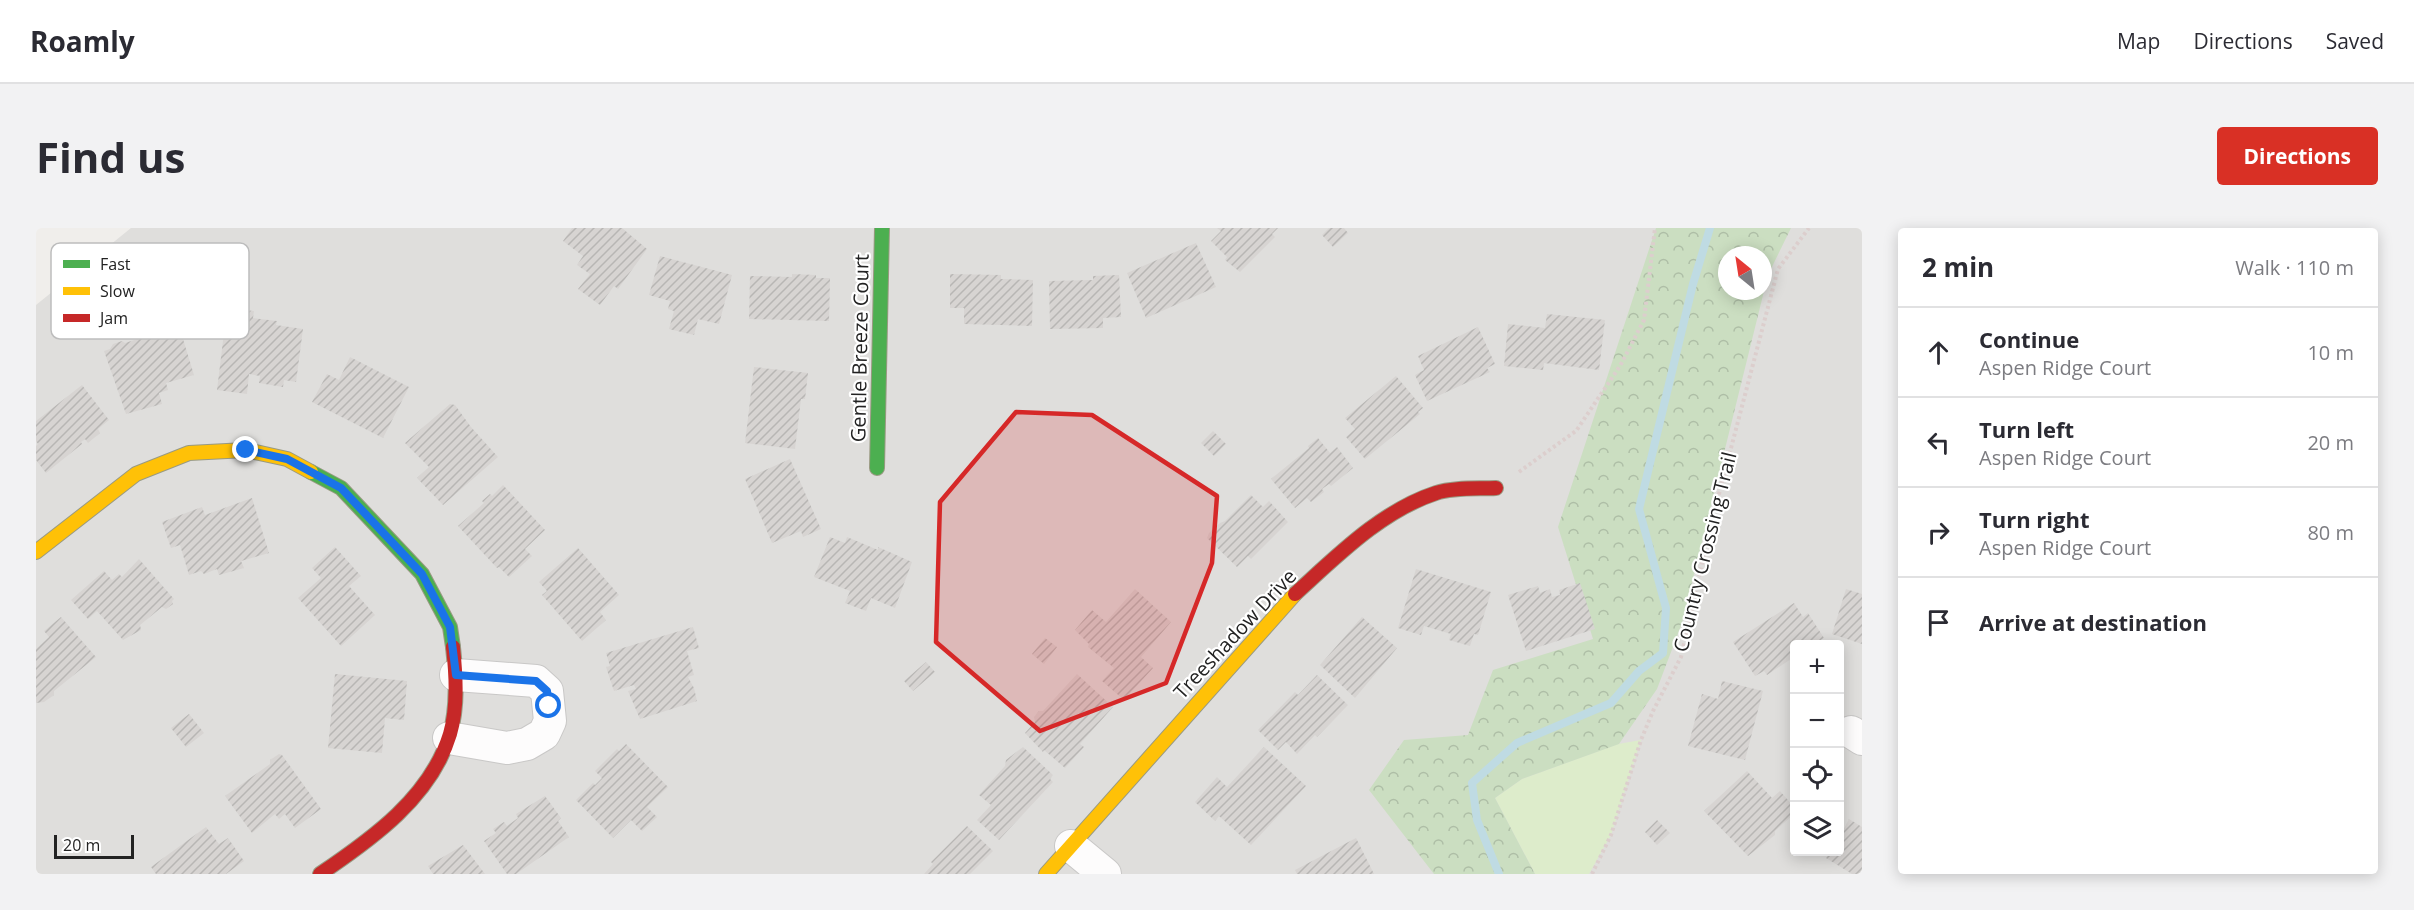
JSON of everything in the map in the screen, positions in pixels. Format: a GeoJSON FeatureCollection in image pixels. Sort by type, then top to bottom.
{"type":"FeatureCollection","features":[{"type":"Feature","properties":{"kind":"street","name":"Gentle Breeze Court"},"geometry":{"type":"LineString","coordinates":[[877,468],[882,228]]}},
{"type":"Feature","properties":{"kind":"street"},"geometry":{"type":"LineString","coordinates":[[36,552],[136,474],[189,453],[246,450],[287,459],[341,488],[422,574],[450,627],[457,682],[449,738],[427,783],[367,842],[320,874]]}},
{"type":"Feature","properties":{"kind":"street","name":"Treeshadow Drive"},"geometry":{"type":"LineString","coordinates":[[1046,874],[1295,594],[1350,545],[1395,512],[1438,492],[1496,488]]}},
{"type":"Feature","properties":{"kind":"street"},"geometry":{"type":"LineString","coordinates":[[449,738],[507,748],[527,744],[544,734],[550,721],[547,691],[536,681],[456,675]]}},
{"type":"Feature","properties":{"kind":"street"},"geometry":{"type":"LineString","coordinates":[[1071,846],[1105,874]]}},
{"type":"Feature","properties":{"kind":"path"},"geometry":{"type":"LineString","coordinates":[[1496,488],[1576,431],[1620,366],[1644,320],[1655,228]]}},
{"type":"Feature","properties":{"kind":"path","name":"Country Crossing Trail"},"geometry":{"type":"LineString","coordinates":[[1592,874],[1611,835],[1641,740],[1681,657],[1709,532],[1778,269],[1809,228]]}},
{"type":"Feature","properties":{"kind":"highlighted area"},"geometry":{"type":"Polygon","coordinates":[[[1016,412],[1092,415],[1217,496],[1212,563],[1166,683],[1040,731],[936,642],[940,502],[1016,412]]]}},
{"type":"Feature","properties":{"kind":"shaded area"},"geometry":{"type":"Polygon","coordinates":[[[131,228],[1862,228],[1862,874],[36,874],[36,305],[51,293],[51,339],[249,339],[249,243],[112,243],[131,228]]]}},
{"type":"Feature","properties":{"kind":"green space"},"geometry":{"type":"Polygon","coordinates":[[[1656,228],[1791,228],[1772,267],[1772,246],[1718,246],[1718,300],[1762,300],[1682,623],[1657,689],[1619,744],[1522,779],[1495,798],[1535,874],[1434,874],[1369,790],[1404,740],[1468,735],[1493,670],[1593,639],[1558,527],[1656,228]]]}},
{"type":"Feature","properties":{"kind":"green space"},"geometry":{"type":"Polygon","coordinates":[[[1641,740],[1611,835],[1589,874],[1535,874],[1495,798],[1522,779],[1618,744],[1641,740]]]}},
{"type":"Feature","properties":{"kind":"building"},"geometry":{"type":"Polygon","coordinates":[[[572,228],[622,228],[647,249],[618,289],[614,286],[600,305],[578,289],[590,274],[577,265],[583,256],[563,241],[572,228]]]}},
{"type":"Feature","properties":{"kind":"building"},"geometry":{"type":"Polygon","coordinates":[[[1217,228],[1278,228],[1272,234],[1275,237],[1240,272],[1225,260],[1227,257],[1211,241],[1221,231],[1217,228]]]}},
{"type":"Feature","properties":{"kind":"building"},"geometry":{"type":"Polygon","coordinates":[[[1329,228],[1344,228],[1348,233],[1333,247],[1322,235],[1329,228]]]}},
{"type":"Feature","properties":{"kind":"building"},"geometry":{"type":"Polygon","coordinates":[[[1196,243],[1216,287],[1146,318],[1127,273],[1196,243]]]}},
{"type":"Feature","properties":{"kind":"building"},"geometry":{"type":"Polygon","coordinates":[[[660,256],[732,275],[719,324],[698,319],[694,335],[669,329],[674,311],[668,309],[670,301],[649,295],[660,256]]]}},
{"type":"Feature","properties":{"kind":"building"},"geometry":{"type":"Polygon","coordinates":[[[792,274],[830,278],[829,321],[749,319],[750,276],[792,277],[792,274]]]}},
{"type":"Feature","properties":{"kind":"building"},"geometry":{"type":"Polygon","coordinates":[[[950,274],[1001,275],[1001,279],[1033,280],[1032,326],[964,324],[964,308],[950,308],[950,274]]]}},
{"type":"Feature","properties":{"kind":"building"},"geometry":{"type":"Polygon","coordinates":[[[1119,275],[1121,317],[1103,318],[1103,328],[1050,329],[1049,281],[1093,280],[1093,276],[1119,275]]]}},
{"type":"Feature","properties":{"kind":"building"},"geometry":{"type":"Polygon","coordinates":[[[249,310],[254,311],[253,318],[277,321],[276,325],[303,329],[296,382],[284,380],[283,387],[259,383],[260,376],[249,374],[247,394],[217,390],[223,339],[249,339],[249,310]]]}},
{"type":"Feature","properties":{"kind":"building"},"geometry":{"type":"Polygon","coordinates":[[[1547,314],[1605,320],[1599,370],[1544,363],[1543,370],[1504,366],[1508,324],[1545,328],[1547,314]]]}},
{"type":"Feature","properties":{"kind":"building"},"geometry":{"type":"Polygon","coordinates":[[[1478,327],[1495,364],[1487,368],[1490,372],[1427,401],[1415,375],[1424,370],[1418,356],[1478,327]]]}},
{"type":"Feature","properties":{"kind":"building"},"geometry":{"type":"Polygon","coordinates":[[[138,339],[183,339],[194,375],[166,383],[168,390],[159,393],[162,404],[126,414],[104,351],[110,349],[113,344],[122,341],[125,343],[138,339]]]}},
{"type":"Feature","properties":{"kind":"building"},"geometry":{"type":"Polygon","coordinates":[[[350,357],[409,387],[383,438],[312,402],[327,374],[339,380],[350,357]]]}},
{"type":"Feature","properties":{"kind":"building"},"geometry":{"type":"Polygon","coordinates":[[[754,367],[808,373],[805,399],[801,399],[795,449],[745,443],[754,367]]]}},
{"type":"Feature","properties":{"kind":"building"},"geometry":{"type":"Polygon","coordinates":[[[1396,376],[1423,408],[1418,412],[1420,414],[1365,459],[1346,437],[1355,429],[1345,418],[1396,376]]]}},
{"type":"Feature","properties":{"kind":"building"},"geometry":{"type":"Polygon","coordinates":[[[82,385],[109,420],[98,429],[100,433],[88,443],[85,439],[46,473],[36,460],[38,444],[36,421],[82,385]]]}},
{"type":"Feature","properties":{"kind":"building"},"geometry":{"type":"Polygon","coordinates":[[[450,404],[455,405],[498,457],[443,505],[417,478],[429,467],[405,443],[450,404]]]}},
{"type":"Feature","properties":{"kind":"building"},"geometry":{"type":"Polygon","coordinates":[[[1213,431],[1226,444],[1214,456],[1201,443],[1213,431]]]}},
{"type":"Feature","properties":{"kind":"building"},"geometry":{"type":"Polygon","coordinates":[[[1318,438],[1330,453],[1337,447],[1353,468],[1331,486],[1329,484],[1322,489],[1324,492],[1311,502],[1307,498],[1295,508],[1271,479],[1318,438]]]}},
{"type":"Feature","properties":{"kind":"building"},"geometry":{"type":"Polygon","coordinates":[[[790,459],[821,529],[803,537],[801,531],[772,543],[745,479],[790,459]]]}},
{"type":"Feature","properties":{"kind":"building"},"geometry":{"type":"Polygon","coordinates":[[[503,485],[545,530],[525,549],[532,556],[509,577],[499,567],[497,568],[458,526],[484,503],[482,501],[490,494],[492,496],[503,485]]]}},
{"type":"Feature","properties":{"kind":"building"},"geometry":{"type":"Polygon","coordinates":[[[1251,495],[1263,507],[1269,501],[1288,522],[1251,559],[1248,556],[1237,567],[1207,538],[1209,533],[1225,521],[1251,495]]]}},
{"type":"Feature","properties":{"kind":"building"},"geometry":{"type":"Polygon","coordinates":[[[252,498],[269,553],[241,561],[244,568],[219,575],[217,569],[204,574],[201,571],[189,575],[180,545],[171,548],[162,522],[202,507],[205,515],[252,498]]]}},
{"type":"Feature","properties":{"kind":"building"},"geometry":{"type":"Polygon","coordinates":[[[830,537],[845,543],[847,537],[912,562],[895,608],[871,598],[866,611],[845,603],[850,591],[814,577],[830,537]]]}},
{"type":"Feature","properties":{"kind":"building"},"geometry":{"type":"Polygon","coordinates":[[[335,547],[361,576],[349,586],[375,615],[341,646],[298,598],[321,578],[312,568],[335,547]]]}},
{"type":"Feature","properties":{"kind":"building"},"geometry":{"type":"Polygon","coordinates":[[[578,548],[619,595],[600,612],[606,620],[582,641],[542,595],[547,591],[539,582],[578,548]]]}},
{"type":"Feature","properties":{"kind":"building"},"geometry":{"type":"Polygon","coordinates":[[[139,559],[174,599],[173,604],[166,609],[162,607],[140,625],[141,630],[123,640],[97,611],[88,619],[71,600],[104,571],[112,580],[119,574],[122,577],[139,559]]]}},
{"type":"Feature","properties":{"kind":"building"},"geometry":{"type":"Polygon","coordinates":[[[1416,569],[1491,592],[1478,635],[1474,634],[1470,646],[1449,640],[1451,634],[1424,626],[1421,635],[1398,628],[1416,569]]]}},
{"type":"Feature","properties":{"kind":"building"},"geometry":{"type":"Polygon","coordinates":[[[1580,583],[1595,629],[1526,651],[1508,595],[1538,586],[1540,593],[1550,589],[1552,597],[1560,595],[1559,590],[1580,583]]]}},
{"type":"Feature","properties":{"kind":"building"},"geometry":{"type":"Polygon","coordinates":[[[1135,589],[1171,622],[1141,657],[1153,668],[1124,700],[1102,681],[1114,668],[1088,647],[1089,644],[1075,630],[1092,610],[1106,622],[1135,589]]]}},
{"type":"Feature","properties":{"kind":"building"},"geometry":{"type":"Polygon","coordinates":[[[1846,589],[1862,594],[1862,644],[1832,634],[1846,589]]]}},
{"type":"Feature","properties":{"kind":"building"},"geometry":{"type":"Polygon","coordinates":[[[1794,603],[1803,617],[1808,613],[1824,638],[1821,640],[1790,640],[1790,660],[1767,675],[1764,671],[1755,676],[1733,642],[1794,603]]]}},
{"type":"Feature","properties":{"kind":"building"},"geometry":{"type":"Polygon","coordinates":[[[61,617],[96,657],[54,691],[54,695],[44,702],[36,703],[36,649],[49,637],[44,631],[61,617]]]}},
{"type":"Feature","properties":{"kind":"building"},"geometry":{"type":"Polygon","coordinates":[[[1362,617],[1397,648],[1355,698],[1320,665],[1362,617]]]}},
{"type":"Feature","properties":{"kind":"building"},"geometry":{"type":"Polygon","coordinates":[[[693,627],[699,648],[687,651],[694,675],[688,677],[697,701],[640,719],[628,691],[636,689],[634,685],[614,691],[606,667],[610,666],[606,653],[693,627]]]}},
{"type":"Feature","properties":{"kind":"building"},"geometry":{"type":"Polygon","coordinates":[[[1045,638],[1057,647],[1044,664],[1032,654],[1045,638]]]}},
{"type":"Feature","properties":{"kind":"building"},"geometry":{"type":"Polygon","coordinates":[[[926,662],[935,672],[913,691],[904,681],[926,662]]]}},
{"type":"Feature","properties":{"kind":"building"},"geometry":{"type":"Polygon","coordinates":[[[335,674],[407,681],[404,720],[385,718],[382,753],[328,748],[335,674]]]}},
{"type":"Feature","properties":{"kind":"building"},"geometry":{"type":"Polygon","coordinates":[[[1077,674],[1113,707],[1080,744],[1084,747],[1065,768],[1044,750],[1043,752],[1025,733],[1035,722],[1034,717],[1039,711],[1043,711],[1077,674]]]}},
{"type":"Feature","properties":{"kind":"building"},"geometry":{"type":"Polygon","coordinates":[[[1317,675],[1348,705],[1297,754],[1286,742],[1278,750],[1258,730],[1295,692],[1298,695],[1317,675]]]}},
{"type":"Feature","properties":{"kind":"building"},"geometry":{"type":"Polygon","coordinates":[[[1722,681],[1763,691],[1745,760],[1688,746],[1702,694],[1718,699],[1722,681]]]}},
{"type":"Feature","properties":{"kind":"building"},"geometry":{"type":"Polygon","coordinates":[[[189,714],[204,733],[186,747],[171,728],[189,714]]]}},
{"type":"Feature","properties":{"kind":"building"},"geometry":{"type":"Polygon","coordinates":[[[626,744],[668,787],[647,807],[657,817],[642,831],[631,820],[613,838],[576,800],[593,783],[595,785],[602,778],[595,771],[617,749],[619,751],[626,744]]]}},
{"type":"Feature","properties":{"kind":"building"},"geometry":{"type":"Polygon","coordinates":[[[1023,747],[1053,775],[1050,779],[1053,782],[999,840],[977,820],[991,805],[979,795],[1005,766],[1006,760],[1023,747]]]}},
{"type":"Feature","properties":{"kind":"building"},"geometry":{"type":"Polygon","coordinates":[[[1264,747],[1306,786],[1251,845],[1219,816],[1215,821],[1195,802],[1217,777],[1227,787],[1264,747]]]}},
{"type":"Feature","properties":{"kind":"building"},"geometry":{"type":"Polygon","coordinates":[[[279,754],[321,809],[295,828],[285,814],[279,819],[275,814],[252,833],[225,796],[270,764],[270,760],[279,754]]]}},
{"type":"Feature","properties":{"kind":"building"},"geometry":{"type":"Polygon","coordinates":[[[1747,771],[1772,798],[1780,791],[1790,802],[1790,818],[1775,831],[1775,835],[1748,856],[1704,811],[1747,771]]]}},
{"type":"Feature","properties":{"kind":"building"},"geometry":{"type":"Polygon","coordinates":[[[545,796],[561,818],[558,821],[569,837],[516,874],[507,874],[484,841],[496,833],[493,829],[504,822],[507,826],[518,818],[516,814],[545,796]]]}},
{"type":"Feature","properties":{"kind":"building"},"geometry":{"type":"Polygon","coordinates":[[[1849,819],[1862,827],[1862,874],[1852,874],[1826,858],[1827,856],[1844,856],[1844,828],[1849,819]]]}},
{"type":"Feature","properties":{"kind":"building"},"geometry":{"type":"Polygon","coordinates":[[[1657,820],[1670,833],[1657,845],[1645,832],[1657,820]]]}},
{"type":"Feature","properties":{"kind":"building"},"geometry":{"type":"Polygon","coordinates":[[[967,826],[993,851],[970,874],[924,874],[933,864],[931,862],[967,826]]]}},
{"type":"Feature","properties":{"kind":"building"},"geometry":{"type":"Polygon","coordinates":[[[206,827],[219,844],[228,838],[244,861],[226,874],[156,874],[151,867],[206,827]]]}},
{"type":"Feature","properties":{"kind":"building"},"geometry":{"type":"Polygon","coordinates":[[[1356,838],[1374,874],[1297,874],[1295,870],[1356,838]]]}},
{"type":"Feature","properties":{"kind":"building"},"geometry":{"type":"Polygon","coordinates":[[[463,845],[485,874],[433,874],[428,866],[463,845]]]}},
{"type":"Feature","properties":{"kind":"waterway"},"geometry":{"type":"LineString","coordinates":[[1499,874],[1477,820],[1472,783],[1517,743],[1611,703],[1639,671],[1663,653],[1666,608],[1639,509],[1693,284],[1710,228]]}},
{"type":"Feature","properties":{"kind":"traffic: fast"},"geometry":{"type":"LineString","coordinates":[[877,468],[882,228]]}},
{"type":"Feature","properties":{"kind":"traffic: fast"},"geometry":{"type":"LineString","coordinates":[[311,472],[341,488],[422,574],[450,627],[453,647]]}},
{"type":"Feature","properties":{"kind":"traffic: slow"},"geometry":{"type":"LineString","coordinates":[[36,552],[136,474],[189,453],[246,450],[287,459],[311,472]]}},
{"type":"Feature","properties":{"kind":"traffic: slow"},"geometry":{"type":"LineString","coordinates":[[1046,874],[1295,594]]}},
{"type":"Feature","properties":{"kind":"traffic: jam"},"geometry":{"type":"LineString","coordinates":[[1295,594],[1361,536],[1397,511],[1443,491],[1496,488]]}},
{"type":"Feature","properties":{"kind":"traffic: jam"},"geometry":{"type":"LineString","coordinates":[[320,874],[379,831],[414,797],[429,778],[441,757],[453,723],[456,690],[453,647]]}},
{"type":"Feature","properties":{"kind":"route"},"geometry":{"type":"LineString","coordinates":[[246,450],[287,459],[341,488],[422,574],[450,627],[456,675],[536,681],[547,691],[549,706]]}}]}
